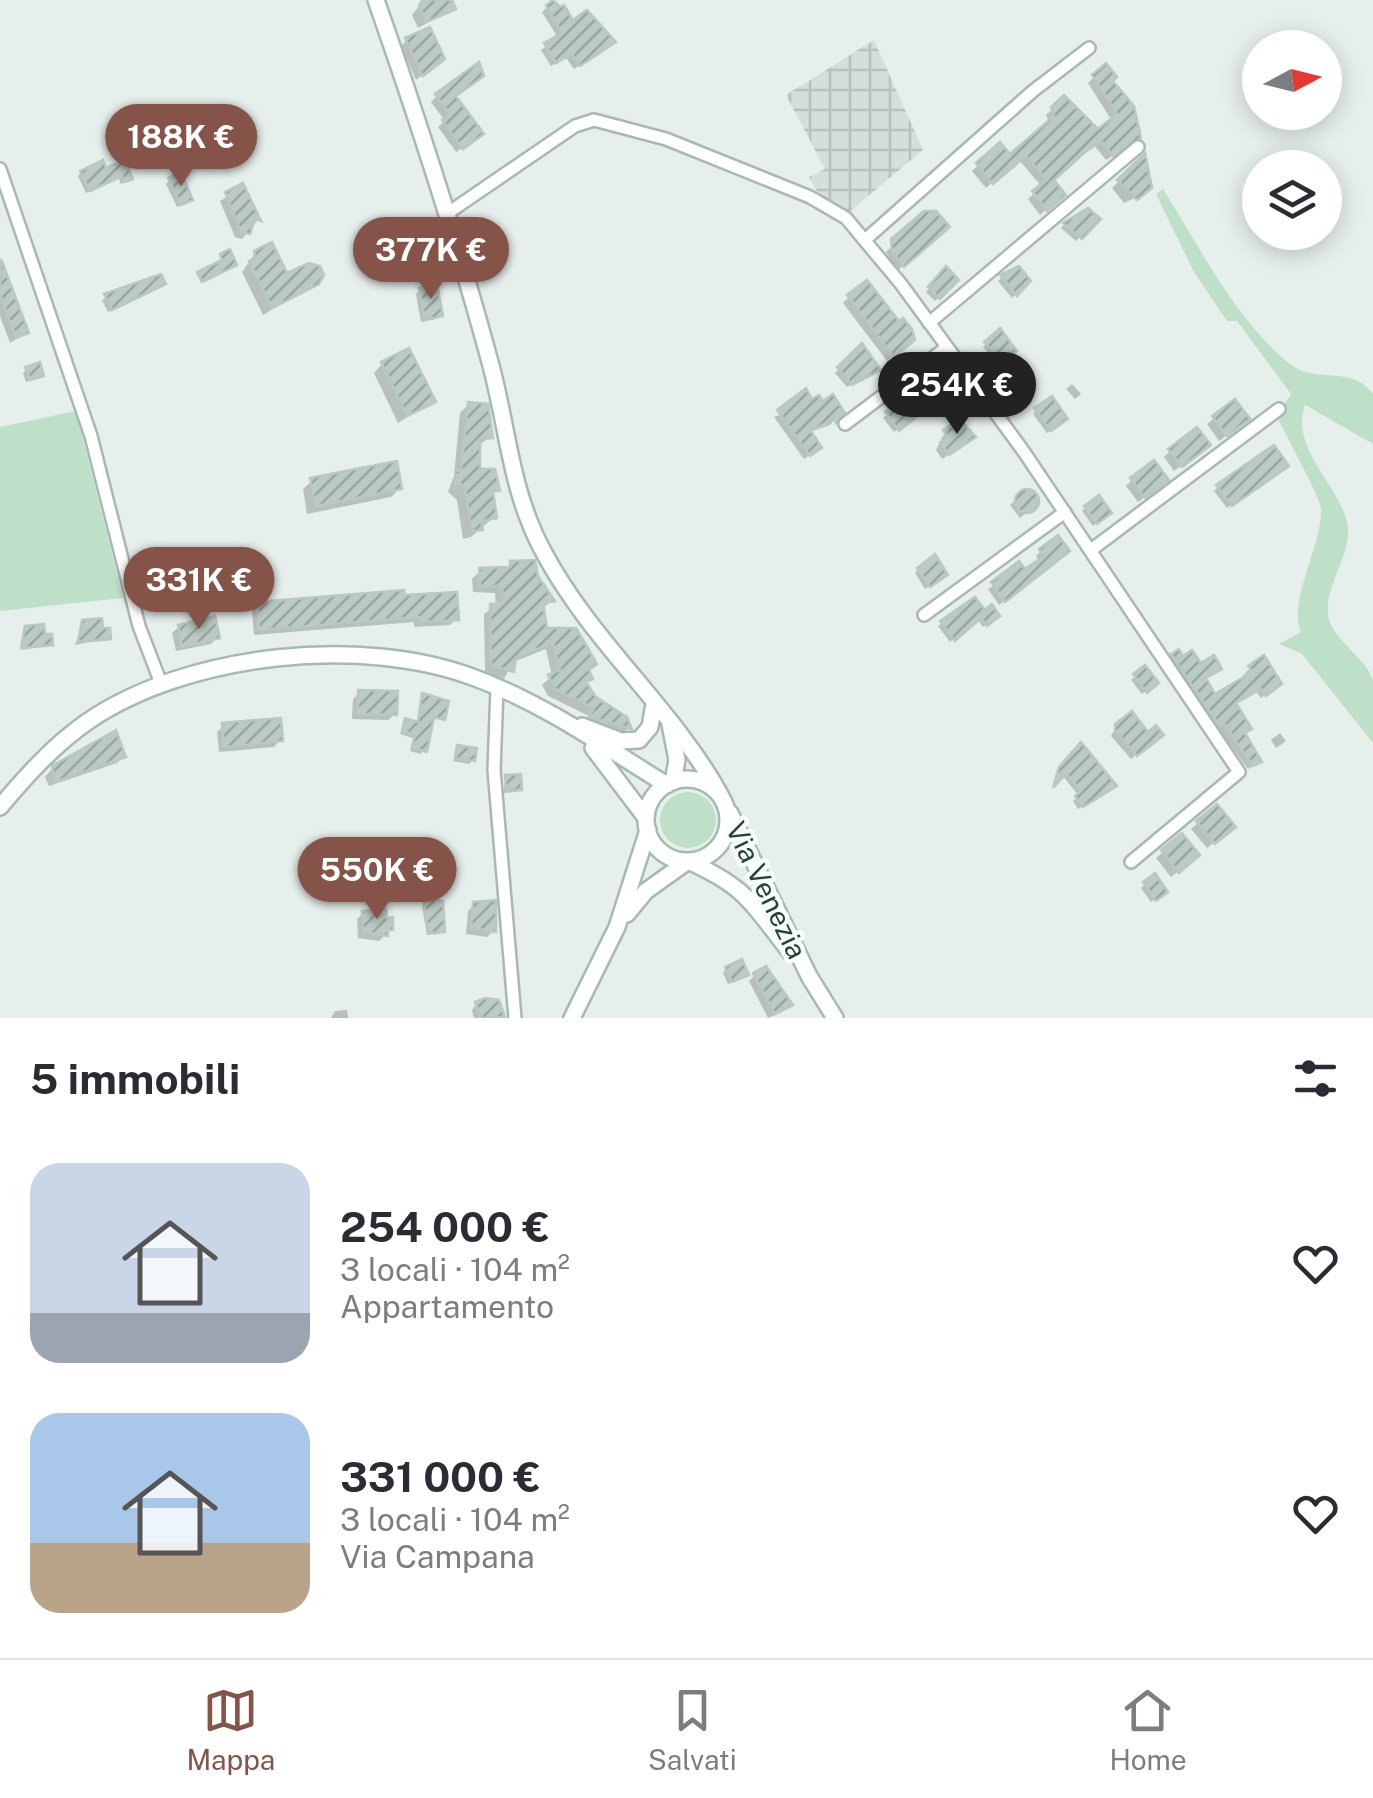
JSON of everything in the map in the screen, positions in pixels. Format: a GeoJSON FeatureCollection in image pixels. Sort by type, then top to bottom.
{"type":"FeatureCollection","features":[{"type":"Feature","properties":{"kind":"main road","name":"Via Venezia"},"geometry":{"type":"LineString","coordinates":[[376,0],[448,213],[492,368],[519,500],[543,552],[589,626],[699,757],[809,976]]}},
{"type":"Feature","properties":{"kind":"main road"},"geometry":{"type":"LineString","coordinates":[[0,806],[30,772],[88,722],[162,686],[274,660],[334,654],[389,656],[473,677],[621,741],[645,735],[654,704]]}},
{"type":"Feature","properties":{"kind":"main road"},"geometry":{"type":"LineString","coordinates":[[542,708],[580,734],[670,783],[704,782],[723,800],[728,827],[718,848],[688,861],[646,891],[617,927]]}},
{"type":"Feature","properties":{"kind":"main road"},"geometry":{"type":"LineString","coordinates":[[572,1018],[617,927],[654,796],[670,783],[677,760],[669,720]]}},
{"type":"Feature","properties":{"kind":"main road"},"geometry":{"type":"LineString","coordinates":[[580,734],[647,824],[662,853],[688,861]]}},
{"type":"Feature","properties":{"kind":"main road","name":"Via Venezia"},"geometry":{"type":"LineString","coordinates":[[688,861],[727,878],[748,896],[809,976],[835,1018]]}},
{"type":"Feature","properties":{"kind":"street"},"geometry":{"type":"LineString","coordinates":[[866,239],[1033,90],[1088,48]]}},
{"type":"Feature","properties":{"kind":"street"},"geometry":{"type":"LineString","coordinates":[[448,213],[575,126],[594,120],[666,139],[810,198],[846,218],[929,323],[1065,512],[1130,615],[1239,772],[1131,862]]}},
{"type":"Feature","properties":{"kind":"street"},"geometry":{"type":"LineString","coordinates":[[929,323],[1138,147]]}},
{"type":"Feature","properties":{"kind":"street"},"geometry":{"type":"LineString","coordinates":[[0,169],[81,404],[139,626],[162,686]]}},
{"type":"Feature","properties":{"kind":"street"},"geometry":{"type":"LineString","coordinates":[[845,424],[946,348]]}},
{"type":"Feature","properties":{"kind":"street"},"geometry":{"type":"LineString","coordinates":[[1091,550],[1279,409]]}},
{"type":"Feature","properties":{"kind":"street"},"geometry":{"type":"LineString","coordinates":[[924,615],[1065,512]]}},
{"type":"Feature","properties":{"kind":"street"},"geometry":{"type":"LineString","coordinates":[[497,688],[494,770],[515,1018]]}},
{"type":"Feature","properties":{"kind":"shaded area"},"geometry":{"type":"Polygon","coordinates":[[[874,40],[923,150],[848,213],[821,198],[809,177],[825,169],[786,95],[874,40]]]}},
{"type":"Feature","properties":{"kind":"green space"},"geometry":{"type":"Polygon","coordinates":[[[1163,189],[1235,305],[1270,346],[1300,370],[1355,380],[1373,394],[1373,444],[1305,405],[1302,420],[1308,448],[1339,501],[1348,528],[1344,554],[1330,593],[1329,619],[1373,681],[1373,743],[1302,654],[1279,644],[1301,632],[1298,605],[1317,539],[1321,508],[1277,416],[1291,394],[1237,321],[1227,321],[1194,272],[1156,194],[1163,189]]]}},
{"type":"Feature","properties":{"kind":"green space"},"geometry":{"type":"Polygon","coordinates":[[[76,411],[123,598],[0,611],[0,427],[76,411]]]}},
{"type":"Feature","properties":{"kind":"green space"},"geometry":{"type":"Polygon","coordinates":[[[688,792],[708,800],[716,820],[708,840],[688,848],[668,840],[660,820],[668,800],[688,792]]]}},
{"type":"Feature","properties":{"kind":"building"},"geometry":{"type":"Polygon","coordinates":[[[423,0],[452,0],[456,9],[426,22],[419,5],[423,0]]]}},
{"type":"Feature","properties":{"kind":"building"},"geometry":{"type":"Polygon","coordinates":[[[553,0],[560,7],[564,5],[573,20],[587,10],[616,42],[580,66],[572,54],[556,63],[544,43],[562,33],[546,5],[553,0]]]}},
{"type":"Feature","properties":{"kind":"building"},"geometry":{"type":"Polygon","coordinates":[[[430,27],[445,59],[423,76],[405,38],[430,27]]]}},
{"type":"Feature","properties":{"kind":"building"},"geometry":{"type":"Polygon","coordinates":[[[479,62],[484,76],[456,96],[484,134],[463,149],[442,120],[450,114],[435,94],[479,62]]]}},
{"type":"Feature","properties":{"kind":"building"},"geometry":{"type":"Polygon","coordinates":[[[1106,63],[1117,77],[1113,81],[1134,106],[1141,138],[1113,156],[1101,141],[1084,153],[1054,180],[1066,195],[1047,211],[1032,191],[1047,180],[1026,156],[993,184],[976,163],[1000,142],[1010,154],[1054,116],[1051,107],[1064,95],[1098,129],[1117,114],[1092,75],[1106,63]]]}},
{"type":"Feature","properties":{"kind":"building"},"geometry":{"type":"Polygon","coordinates":[[[192,109],[202,131],[180,142],[169,121],[192,109]]]}},
{"type":"Feature","properties":{"kind":"building"},"geometry":{"type":"Polygon","coordinates":[[[1145,153],[1152,188],[1137,200],[1117,180],[1145,153]]]}},
{"type":"Feature","properties":{"kind":"building"},"geometry":{"type":"Polygon","coordinates":[[[103,160],[106,168],[125,160],[133,179],[125,182],[122,176],[90,191],[80,171],[103,160]]]}},
{"type":"Feature","properties":{"kind":"building"},"geometry":{"type":"Polygon","coordinates":[[[181,172],[193,200],[181,205],[168,178],[181,172]]]}},
{"type":"Feature","properties":{"kind":"building"},"geometry":{"type":"Polygon","coordinates":[[[243,183],[261,221],[255,218],[250,234],[241,232],[225,192],[243,183]]]}},
{"type":"Feature","properties":{"kind":"building"},"geometry":{"type":"Polygon","coordinates":[[[1088,208],[1101,219],[1082,239],[1063,223],[1088,208]]]}},
{"type":"Feature","properties":{"kind":"building"},"geometry":{"type":"Polygon","coordinates":[[[924,211],[936,211],[950,227],[904,267],[892,251],[891,239],[924,211]]]}},
{"type":"Feature","properties":{"kind":"building"},"geometry":{"type":"Polygon","coordinates":[[[272,242],[287,273],[309,263],[320,266],[324,275],[319,284],[272,308],[249,261],[255,258],[254,251],[272,242]]]}},
{"type":"Feature","properties":{"kind":"building"},"geometry":{"type":"Polygon","coordinates":[[[230,249],[237,265],[202,282],[197,272],[222,260],[220,254],[230,249]]]}},
{"type":"Feature","properties":{"kind":"building"},"geometry":{"type":"Polygon","coordinates":[[[1,259],[29,333],[16,338],[0,294],[1,259]]]}},
{"type":"Feature","properties":{"kind":"building"},"geometry":{"type":"Polygon","coordinates":[[[946,266],[959,280],[940,299],[928,287],[946,266]]]}},
{"type":"Feature","properties":{"kind":"building"},"geometry":{"type":"Polygon","coordinates":[[[1019,266],[1031,281],[1017,296],[1000,275],[1019,266]]]}},
{"type":"Feature","properties":{"kind":"building"},"geometry":{"type":"Polygon","coordinates":[[[161,274],[166,284],[112,310],[104,294],[161,274]]]}},
{"type":"Feature","properties":{"kind":"building"},"geometry":{"type":"Polygon","coordinates":[[[867,280],[899,321],[903,318],[912,329],[915,340],[894,357],[847,295],[867,280]]]}},
{"type":"Feature","properties":{"kind":"building"},"geometry":{"type":"Polygon","coordinates":[[[437,284],[443,316],[425,320],[419,288],[437,284]]]}},
{"type":"Feature","properties":{"kind":"building"},"geometry":{"type":"Polygon","coordinates":[[[1000,328],[1017,351],[1003,363],[984,342],[1000,328]]]}},
{"type":"Feature","properties":{"kind":"building"},"geometry":{"type":"Polygon","coordinates":[[[862,343],[881,370],[852,385],[837,367],[862,343]]]}},
{"type":"Feature","properties":{"kind":"building"},"geometry":{"type":"Polygon","coordinates":[[[409,348],[436,402],[407,416],[381,362],[409,348]]]}},
{"type":"Feature","properties":{"kind":"building"},"geometry":{"type":"Polygon","coordinates":[[[40,362],[44,376],[30,380],[25,367],[40,362]]]}},
{"type":"Feature","properties":{"kind":"building"},"geometry":{"type":"Polygon","coordinates":[[[806,388],[812,399],[819,395],[823,401],[833,394],[845,413],[836,423],[834,419],[811,431],[822,448],[810,456],[777,410],[806,388]]]}},
{"type":"Feature","properties":{"kind":"building"},"geometry":{"type":"Polygon","coordinates":[[[1052,396],[1068,419],[1051,431],[1034,408],[1052,396]]]}},
{"type":"Feature","properties":{"kind":"building"},"geometry":{"type":"Polygon","coordinates":[[[905,397],[919,415],[899,431],[885,412],[905,397]]]}},
{"type":"Feature","properties":{"kind":"building"},"geometry":{"type":"Polygon","coordinates":[[[1235,399],[1250,419],[1227,436],[1212,416],[1235,399]]]}},
{"type":"Feature","properties":{"kind":"building"},"geometry":{"type":"Polygon","coordinates":[[[468,402],[488,404],[493,438],[480,439],[480,469],[495,469],[500,491],[493,491],[497,518],[481,521],[483,530],[472,531],[465,491],[461,484],[455,484],[456,470],[461,471],[468,402]]]}},
{"type":"Feature","properties":{"kind":"building"},"geometry":{"type":"Polygon","coordinates":[[[960,419],[976,437],[949,455],[940,442],[948,437],[943,430],[960,419]]]}},
{"type":"Feature","properties":{"kind":"building"},"geometry":{"type":"Polygon","coordinates":[[[1197,427],[1211,445],[1182,467],[1168,449],[1197,427]]]}},
{"type":"Feature","properties":{"kind":"building"},"geometry":{"type":"Polygon","coordinates":[[[1274,445],[1289,466],[1232,506],[1216,485],[1274,445]]]}},
{"type":"Feature","properties":{"kind":"building"},"geometry":{"type":"Polygon","coordinates":[[[1154,460],[1169,480],[1145,498],[1130,478],[1154,460]]]}},
{"type":"Feature","properties":{"kind":"building"},"geometry":{"type":"Polygon","coordinates":[[[397,461],[402,489],[316,506],[310,478],[397,461]]]}},
{"type":"Feature","properties":{"kind":"building"},"geometry":{"type":"Polygon","coordinates":[[[1027,489],[1036,492],[1036,510],[1027,513],[1018,510],[1015,501],[1018,492],[1027,489]]]}},
{"type":"Feature","properties":{"kind":"building"},"geometry":{"type":"Polygon","coordinates":[[[1099,495],[1112,513],[1097,524],[1084,506],[1099,495]]]}},
{"type":"Feature","properties":{"kind":"building"},"geometry":{"type":"Polygon","coordinates":[[[1058,535],[1070,551],[1005,602],[991,582],[1019,561],[1025,569],[1044,556],[1039,549],[1058,535]]]}},
{"type":"Feature","properties":{"kind":"building"},"geometry":{"type":"Polygon","coordinates":[[[935,554],[948,575],[930,587],[917,568],[935,554]]]}},
{"type":"Feature","properties":{"kind":"building"},"geometry":{"type":"Polygon","coordinates":[[[535,560],[538,576],[555,601],[543,603],[547,628],[576,628],[597,664],[589,670],[593,679],[586,682],[596,697],[627,717],[632,729],[589,717],[594,708],[555,689],[548,675],[560,670],[553,643],[516,657],[514,672],[491,665],[490,604],[503,603],[502,586],[480,586],[479,568],[510,567],[510,561],[535,560]]]}},
{"type":"Feature","properties":{"kind":"building"},"geometry":{"type":"Polygon","coordinates":[[[404,590],[404,595],[457,592],[459,620],[420,622],[419,617],[259,630],[257,602],[404,590]]]}},
{"type":"Feature","properties":{"kind":"building"},"geometry":{"type":"Polygon","coordinates":[[[975,597],[985,610],[992,604],[1000,616],[987,626],[981,618],[955,641],[940,621],[975,597]]]}},
{"type":"Feature","properties":{"kind":"building"},"geometry":{"type":"Polygon","coordinates":[[[215,616],[220,638],[182,647],[178,625],[215,616]]]}},
{"type":"Feature","properties":{"kind":"building"},"geometry":{"type":"Polygon","coordinates":[[[102,618],[103,628],[110,628],[111,639],[78,642],[82,620],[102,618]]]}},
{"type":"Feature","properties":{"kind":"building"},"geometry":{"type":"Polygon","coordinates":[[[44,624],[45,634],[52,634],[53,645],[21,648],[25,626],[44,624]]]}},
{"type":"Feature","properties":{"kind":"building"},"geometry":{"type":"Polygon","coordinates":[[[1179,649],[1183,656],[1192,650],[1201,663],[1214,655],[1222,669],[1206,678],[1215,694],[1242,678],[1251,670],[1248,666],[1264,655],[1282,684],[1266,696],[1261,689],[1236,703],[1252,729],[1245,733],[1262,762],[1253,766],[1223,722],[1219,725],[1171,654],[1179,649]]]}},
{"type":"Feature","properties":{"kind":"building"},"geometry":{"type":"Polygon","coordinates":[[[1145,665],[1159,683],[1147,693],[1133,674],[1145,665]]]}},
{"type":"Feature","properties":{"kind":"building"},"geometry":{"type":"Polygon","coordinates":[[[358,690],[398,691],[397,715],[358,714],[358,690]]]}},
{"type":"Feature","properties":{"kind":"building"},"geometry":{"type":"Polygon","coordinates":[[[422,693],[449,701],[445,720],[434,717],[427,752],[412,748],[415,735],[402,731],[405,718],[418,722],[422,693]]]}},
{"type":"Feature","properties":{"kind":"building"},"geometry":{"type":"Polygon","coordinates":[[[1132,711],[1148,732],[1156,725],[1164,735],[1137,756],[1115,730],[1115,724],[1132,711]]]}},
{"type":"Feature","properties":{"kind":"building"},"geometry":{"type":"Polygon","coordinates":[[[281,718],[283,741],[224,747],[222,723],[281,718]]]}},
{"type":"Feature","properties":{"kind":"building"},"geometry":{"type":"Polygon","coordinates":[[[116,730],[126,757],[55,782],[52,766],[116,730]]]}},
{"type":"Feature","properties":{"kind":"building"},"geometry":{"type":"Polygon","coordinates":[[[1081,742],[1117,786],[1083,807],[1075,796],[1081,791],[1066,774],[1053,788],[1059,767],[1081,742]]]}},
{"type":"Feature","properties":{"kind":"building"},"geometry":{"type":"Polygon","coordinates":[[[457,745],[477,748],[475,761],[455,758],[457,745]]]}},
{"type":"Feature","properties":{"kind":"building"},"geometry":{"type":"Polygon","coordinates":[[[521,774],[522,790],[506,791],[505,775],[521,774]]]}},
{"type":"Feature","properties":{"kind":"building"},"geometry":{"type":"Polygon","coordinates":[[[1217,804],[1236,827],[1215,844],[1196,821],[1217,804]]]}},
{"type":"Feature","properties":{"kind":"building"},"geometry":{"type":"Polygon","coordinates":[[[1182,833],[1200,855],[1179,873],[1161,850],[1182,833]]]}},
{"type":"Feature","properties":{"kind":"building"},"geometry":{"type":"Polygon","coordinates":[[[1155,873],[1168,892],[1156,901],[1143,882],[1155,873]]]}},
{"type":"Feature","properties":{"kind":"building"},"geometry":{"type":"Polygon","coordinates":[[[424,900],[443,901],[445,932],[430,933],[426,921],[424,900]]]}},
{"type":"Feature","properties":{"kind":"building"},"geometry":{"type":"Polygon","coordinates":[[[496,900],[496,932],[471,928],[473,902],[496,900]]]}},
{"type":"Feature","properties":{"kind":"building"},"geometry":{"type":"Polygon","coordinates":[[[386,909],[387,918],[393,917],[393,930],[388,930],[388,936],[363,932],[362,911],[386,909]]]}},
{"type":"Feature","properties":{"kind":"building"},"geometry":{"type":"Polygon","coordinates":[[[742,959],[749,975],[732,982],[725,967],[742,959]]]}},
{"type":"Feature","properties":{"kind":"building"},"geometry":{"type":"Polygon","coordinates":[[[766,966],[793,1005],[775,1014],[753,973],[766,966]]]}},
{"type":"Feature","properties":{"kind":"building"},"geometry":{"type":"Polygon","coordinates":[[[485,998],[499,1000],[505,1017],[481,1018],[475,1002],[485,998]]]}}]}
